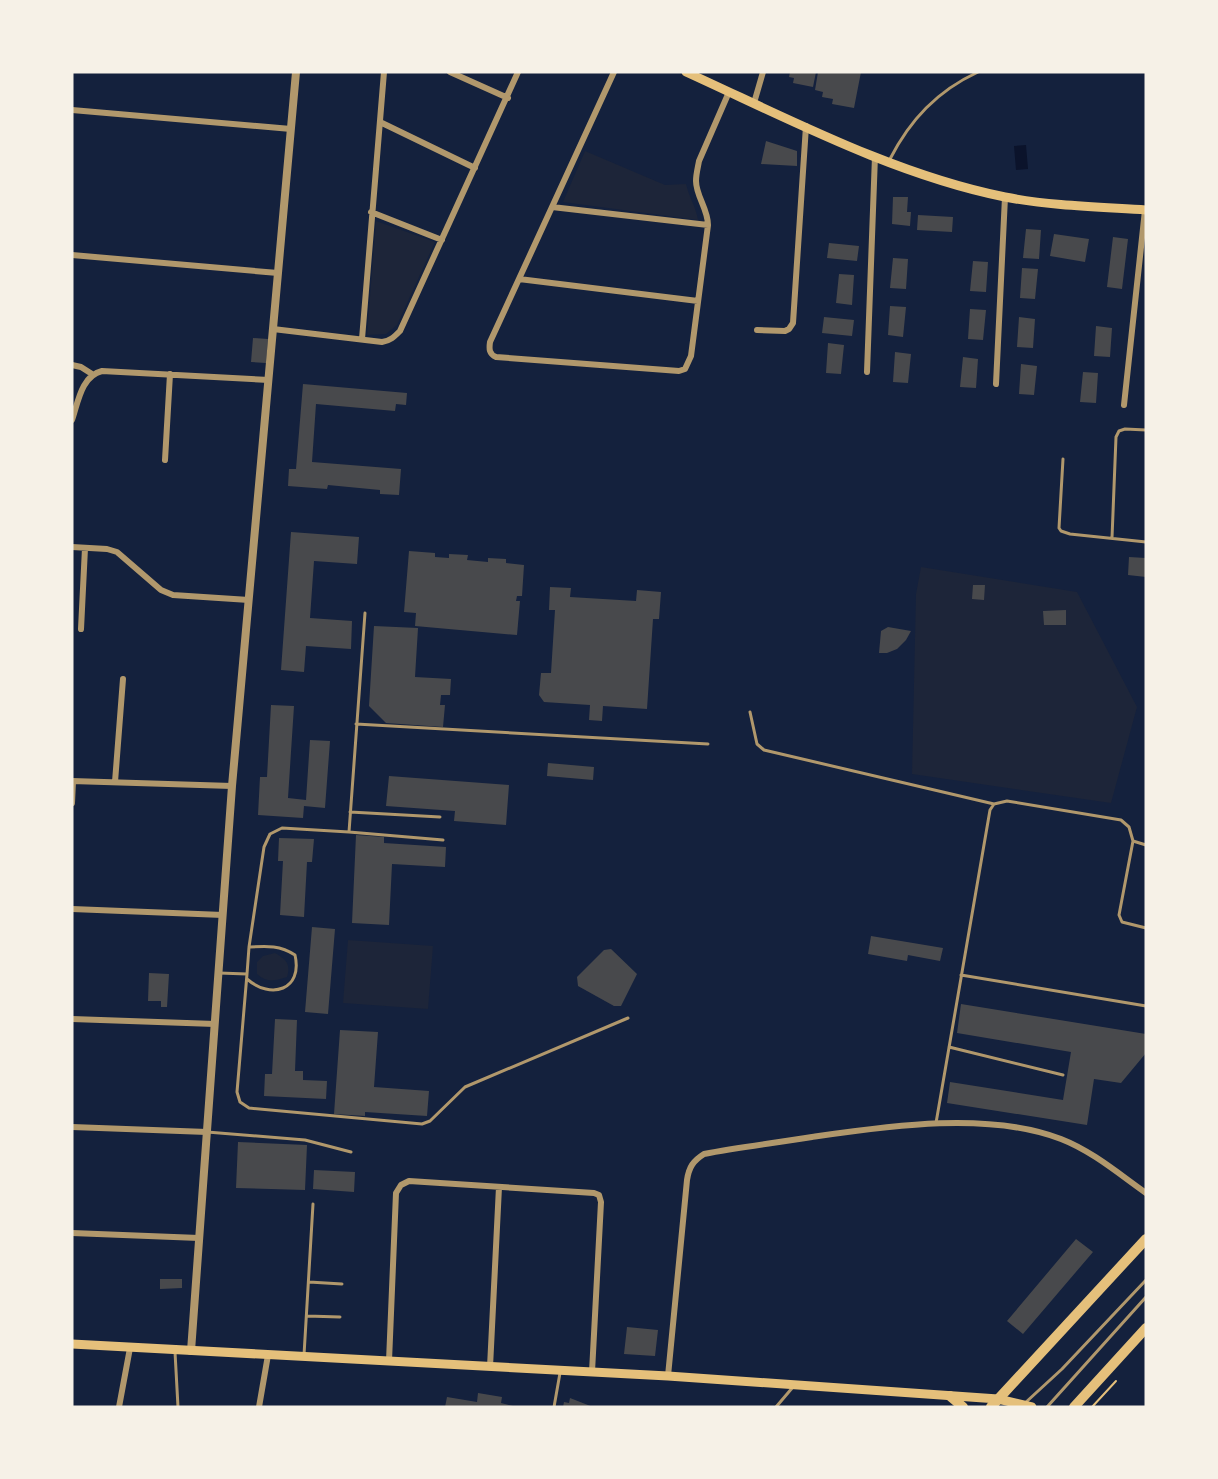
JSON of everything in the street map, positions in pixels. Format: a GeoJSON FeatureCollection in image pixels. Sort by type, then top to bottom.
{"type":"FeatureCollection","features":[{"type":"Feature","properties":{"kind":"main road"},"geometry":{"type":"LineString","coordinates":[[686,72],[889,162],[957,185],[1005,197],[1050,204],[1146,210]]}},
{"type":"Feature","properties":{"kind":"main road"},"geometry":{"type":"LineString","coordinates":[[994,1403],[1146,1239]]}},
{"type":"Feature","properties":{"kind":"main road"},"geometry":{"type":"LineString","coordinates":[[1074,1407],[1146,1328]]}},
{"type":"Feature","properties":{"kind":"main road"},"geometry":{"type":"LineString","coordinates":[[72,1344],[668,1376],[950,1396],[1026,1406]]}},
{"type":"Feature","properties":{"kind":"main road"},"geometry":{"type":"LineString","coordinates":[[950,1396],[963,1407]]}},
{"type":"Feature","properties":{"kind":"street"},"geometry":{"type":"LineString","coordinates":[[191,1351],[232,786],[297,72]]}},
{"type":"Feature","properties":{"kind":"street"},"geometry":{"type":"LineString","coordinates":[[362,339],[384,72]]}},
{"type":"Feature","properties":{"kind":"street"},"geometry":{"type":"LineString","coordinates":[[450,72],[508,98]]}},
{"type":"Feature","properties":{"kind":"street"},"geometry":{"type":"LineString","coordinates":[[273,329],[388,341],[400,331],[518,72]]}},
{"type":"Feature","properties":{"kind":"street"},"geometry":{"type":"LineString","coordinates":[[614,72],[490,342],[489,351],[492,355],[501,358],[679,371],[685,369],[688,365],[708,225],[708,216],[695,183],[699,161],[729,92]]}},
{"type":"Feature","properties":{"kind":"street"},"geometry":{"type":"LineString","coordinates":[[754,103],[763,72]]}},
{"type":"Feature","properties":{"kind":"street"},"geometry":{"type":"LineString","coordinates":[[72,110],[291,129]]}},
{"type":"Feature","properties":{"kind":"street"},"geometry":{"type":"LineString","coordinates":[[380,122],[475,168]]}},
{"type":"Feature","properties":{"kind":"street"},"geometry":{"type":"LineString","coordinates":[[757,330],[785,331],[793,323],[806,126]]}},
{"type":"Feature","properties":{"kind":"street"},"geometry":{"type":"LineString","coordinates":[[867,372],[875,156]]}},
{"type":"Feature","properties":{"kind":"street"},"geometry":{"type":"LineString","coordinates":[[996,384],[1005,197]]}},
{"type":"Feature","properties":{"kind":"street"},"geometry":{"type":"LineString","coordinates":[[552,207],[708,225]]}},
{"type":"Feature","properties":{"kind":"street"},"geometry":{"type":"LineString","coordinates":[[1124,405],[1146,210]]}},
{"type":"Feature","properties":{"kind":"street"},"geometry":{"type":"LineString","coordinates":[[371,212],[442,240]]}},
{"type":"Feature","properties":{"kind":"street"},"geometry":{"type":"LineString","coordinates":[[72,255],[278,273]]}},
{"type":"Feature","properties":{"kind":"street"},"geometry":{"type":"LineString","coordinates":[[519,279],[698,301]]}},
{"type":"Feature","properties":{"kind":"street"},"geometry":{"type":"LineString","coordinates":[[72,365],[92,374]]}},
{"type":"Feature","properties":{"kind":"street"},"geometry":{"type":"LineString","coordinates":[[72,420],[84,384],[92,374],[106,370],[269,380]]}},
{"type":"Feature","properties":{"kind":"street"},"geometry":{"type":"LineString","coordinates":[[165,460],[170,374]]}},
{"type":"Feature","properties":{"kind":"street"},"geometry":{"type":"LineString","coordinates":[[72,548],[107,549],[117,552],[166,593],[249,600]]}},
{"type":"Feature","properties":{"kind":"street"},"geometry":{"type":"LineString","coordinates":[[81,629],[85,548]]}},
{"type":"Feature","properties":{"kind":"street"},"geometry":{"type":"LineString","coordinates":[[115,782],[123,679]]}},
{"type":"Feature","properties":{"kind":"street"},"geometry":{"type":"LineString","coordinates":[[72,803],[72,781],[232,786]]}},
{"type":"Feature","properties":{"kind":"street"},"geometry":{"type":"LineString","coordinates":[[72,909],[223,915]]}},
{"type":"Feature","properties":{"kind":"street"},"geometry":{"type":"LineString","coordinates":[[72,1019],[215,1024]]}},
{"type":"Feature","properties":{"kind":"street"},"geometry":{"type":"LineString","coordinates":[[668,1376],[687,1180],[689,1168],[704,1154],[853,1131],[936,1124],[974,1124],[1047,1134],[1087,1151],[1146,1193]]}},
{"type":"Feature","properties":{"kind":"street"},"geometry":{"type":"LineString","coordinates":[[72,1127],[207,1132]]}},
{"type":"Feature","properties":{"kind":"street"},"geometry":{"type":"LineString","coordinates":[[389,1361],[396,1193],[400,1185],[409,1181],[594,1192],[598,1196],[600,1202],[592,1372]]}},
{"type":"Feature","properties":{"kind":"street"},"geometry":{"type":"LineString","coordinates":[[490,1367],[499,1187]]}},
{"type":"Feature","properties":{"kind":"street"},"geometry":{"type":"LineString","coordinates":[[72,1233],[199,1238]]}},
{"type":"Feature","properties":{"kind":"street"},"geometry":{"type":"LineString","coordinates":[[118,1407],[130,1348]]}},
{"type":"Feature","properties":{"kind":"street"},"geometry":{"type":"LineString","coordinates":[[259,1407],[268,1355]]}},
{"type":"Feature","properties":{"kind":"lane"},"geometry":{"type":"LineString","coordinates":[[889,162],[915,117],[968,76],[978,72]]}},
{"type":"Feature","properties":{"kind":"lane"},"geometry":{"type":"LineString","coordinates":[[1112,538],[1116,437],[1119,431],[1125,429],[1146,430]]}},
{"type":"Feature","properties":{"kind":"lane"},"geometry":{"type":"LineString","coordinates":[[1063,459],[1059,528],[1061,531],[1146,543]]}},
{"type":"Feature","properties":{"kind":"lane"},"geometry":{"type":"LineString","coordinates":[[349,832],[365,613]]}},
{"type":"Feature","properties":{"kind":"lane"},"geometry":{"type":"LineString","coordinates":[[750,712],[757,744],[764,750],[994,804],[1007,801],[1121,820],[1129,827],[1134,841],[1119,915],[1122,922],[1146,928]]}},
{"type":"Feature","properties":{"kind":"lane"},"geometry":{"type":"LineString","coordinates":[[357,724],[708,744]]}},
{"type":"Feature","properties":{"kind":"lane"},"geometry":{"type":"LineString","coordinates":[[936,1124],[990,810],[994,804]]}},
{"type":"Feature","properties":{"kind":"lane"},"geometry":{"type":"LineString","coordinates":[[350,812],[440,817]]}},
{"type":"Feature","properties":{"kind":"lane"},"geometry":{"type":"LineString","coordinates":[[443,840],[282,828],[270,834],[264,847],[249,947],[237,1092],[240,1102],[249,1108],[422,1124],[430,1121],[465,1087],[628,1018]]}},
{"type":"Feature","properties":{"kind":"lane"},"geometry":{"type":"LineString","coordinates":[[1134,841],[1146,845]]}},
{"type":"Feature","properties":{"kind":"lane"},"geometry":{"type":"LineString","coordinates":[[247,979],[255,987],[268,991],[285,988],[293,981],[297,966],[295,955],[285,948],[272,945],[249,947]]}},
{"type":"Feature","properties":{"kind":"lane"},"geometry":{"type":"LineString","coordinates":[[218,972],[248,974]]}},
{"type":"Feature","properties":{"kind":"lane"},"geometry":{"type":"LineString","coordinates":[[962,975],[1146,1006]]}},
{"type":"Feature","properties":{"kind":"lane"},"geometry":{"type":"LineString","coordinates":[[949,1047],[1064,1075]]}},
{"type":"Feature","properties":{"kind":"lane"},"geometry":{"type":"LineString","coordinates":[[207,1132],[305,1140],[351,1152]]}},
{"type":"Feature","properties":{"kind":"lane"},"geometry":{"type":"LineString","coordinates":[[304,1357],[313,1204]]}},
{"type":"Feature","properties":{"kind":"lane"},"geometry":{"type":"LineString","coordinates":[[1026,1406],[1146,1280]]}},
{"type":"Feature","properties":{"kind":"lane"},"geometry":{"type":"LineString","coordinates":[[309,1282],[342,1284]]}},
{"type":"Feature","properties":{"kind":"lane"},"geometry":{"type":"LineString","coordinates":[[1047,1407],[1146,1297]]}},
{"type":"Feature","properties":{"kind":"lane"},"geometry":{"type":"LineString","coordinates":[[307,1316],[340,1317]]}},
{"type":"Feature","properties":{"kind":"lane"},"geometry":{"type":"LineString","coordinates":[[175,1350],[178,1407]]}},
{"type":"Feature","properties":{"kind":"lane"},"geometry":{"type":"LineString","coordinates":[[554,1407],[560,1371]]}},
{"type":"Feature","properties":{"kind":"lane"},"geometry":{"type":"LineString","coordinates":[[776,1407],[794,1385]]}},
{"type":"Feature","properties":{"kind":"shaded area"},"geometry":{"type":"Polygon","coordinates":[[[1026,145],[1028,169],[1016,170],[1014,146],[1026,145]]]}},
{"type":"Feature","properties":{"kind":"shaded area"},"geometry":{"type":"Polygon","coordinates":[[[585,151],[665,185],[686,184],[698,220],[563,202],[585,151]]]}},
{"type":"Feature","properties":{"kind":"shaded area"},"geometry":{"type":"Polygon","coordinates":[[[376,221],[435,242],[397,325],[386,334],[367,335],[376,221]]]}},
{"type":"Feature","properties":{"kind":"shaded area"},"geometry":{"type":"Polygon","coordinates":[[[921,567],[1077,592],[1137,707],[1111,803],[912,774],[916,594],[921,567]]]}},
{"type":"Feature","properties":{"kind":"shaded area"},"geometry":{"type":"Polygon","coordinates":[[[348,940],[433,946],[428,1009],[343,1003],[348,940]]]}},
{"type":"Feature","properties":{"kind":"shaded area"},"geometry":{"type":"Polygon","coordinates":[[[275,953],[287,962],[287,977],[275,980],[264,979],[257,974],[257,962],[263,956],[275,953]]]}},
{"type":"Feature","properties":{"kind":"building"},"geometry":{"type":"Polygon","coordinates":[[[790,72],[816,72],[813,87],[793,83],[794,78],[789,77],[790,72]]]}},
{"type":"Feature","properties":{"kind":"building"},"geometry":{"type":"Polygon","coordinates":[[[818,72],[861,72],[854,108],[832,104],[833,99],[822,97],[823,92],[815,90],[818,72]]]}},
{"type":"Feature","properties":{"kind":"building"},"geometry":{"type":"Polygon","coordinates":[[[766,141],[797,151],[797,166],[761,164],[766,141]]]}},
{"type":"Feature","properties":{"kind":"building"},"geometry":{"type":"Polygon","coordinates":[[[893,197],[908,197],[907,212],[911,212],[910,226],[892,224],[893,197]]]}},
{"type":"Feature","properties":{"kind":"building"},"geometry":{"type":"Polygon","coordinates":[[[918,215],[953,217],[952,232],[917,230],[918,215]]]}},
{"type":"Feature","properties":{"kind":"building"},"geometry":{"type":"Polygon","coordinates":[[[1026,229],[1041,230],[1039,259],[1023,258],[1026,229]]]}},
{"type":"Feature","properties":{"kind":"building"},"geometry":{"type":"Polygon","coordinates":[[[1054,234],[1089,239],[1085,262],[1050,256],[1054,234]]]}},
{"type":"Feature","properties":{"kind":"building"},"geometry":{"type":"Polygon","coordinates":[[[1113,237],[1128,239],[1122,289],[1107,287],[1113,237]]]}},
{"type":"Feature","properties":{"kind":"building"},"geometry":{"type":"Polygon","coordinates":[[[829,243],[859,246],[857,261],[827,258],[829,243]]]}},
{"type":"Feature","properties":{"kind":"building"},"geometry":{"type":"Polygon","coordinates":[[[893,258],[908,259],[906,289],[890,288],[893,258]]]}},
{"type":"Feature","properties":{"kind":"building"},"geometry":{"type":"Polygon","coordinates":[[[973,261],[988,262],[986,292],[970,291],[973,261]]]}},
{"type":"Feature","properties":{"kind":"building"},"geometry":{"type":"Polygon","coordinates":[[[1022,268],[1038,269],[1035,299],[1020,298],[1022,268]]]}},
{"type":"Feature","properties":{"kind":"building"},"geometry":{"type":"Polygon","coordinates":[[[839,274],[854,275],[852,305],[836,303],[839,274]]]}},
{"type":"Feature","properties":{"kind":"building"},"geometry":{"type":"Polygon","coordinates":[[[890,306],[906,307],[903,337],[888,335],[890,306]]]}},
{"type":"Feature","properties":{"kind":"building"},"geometry":{"type":"Polygon","coordinates":[[[970,309],[986,310],[983,340],[968,339],[970,309]]]}},
{"type":"Feature","properties":{"kind":"building"},"geometry":{"type":"Polygon","coordinates":[[[824,317],[854,320],[852,336],[822,333],[824,317]]]}},
{"type":"Feature","properties":{"kind":"building"},"geometry":{"type":"Polygon","coordinates":[[[1019,317],[1035,319],[1033,348],[1017,347],[1019,317]]]}},
{"type":"Feature","properties":{"kind":"building"},"geometry":{"type":"Polygon","coordinates":[[[1096,326],[1112,328],[1110,357],[1094,356],[1096,326]]]}},
{"type":"Feature","properties":{"kind":"building"},"geometry":{"type":"Polygon","coordinates":[[[253,338],[268,339],[266,363],[251,362],[253,338]]]}},
{"type":"Feature","properties":{"kind":"building"},"geometry":{"type":"Polygon","coordinates":[[[828,343],[844,345],[841,374],[826,373],[828,343]]]}},
{"type":"Feature","properties":{"kind":"building"},"geometry":{"type":"Polygon","coordinates":[[[895,352],[911,354],[908,383],[893,382],[895,352]]]}},
{"type":"Feature","properties":{"kind":"building"},"geometry":{"type":"Polygon","coordinates":[[[963,357],[978,359],[976,388],[960,387],[963,357]]]}},
{"type":"Feature","properties":{"kind":"building"},"geometry":{"type":"Polygon","coordinates":[[[1021,364],[1037,366],[1034,395],[1019,394],[1021,364]]]}},
{"type":"Feature","properties":{"kind":"building"},"geometry":{"type":"Polygon","coordinates":[[[1083,372],[1098,373],[1096,403],[1080,402],[1083,372]]]}},
{"type":"Feature","properties":{"kind":"building"},"geometry":{"type":"Polygon","coordinates":[[[303,384],[407,393],[406,405],[396,404],[395,411],[316,404],[312,462],[401,469],[399,495],[380,494],[380,490],[328,485],[327,489],[288,486],[289,469],[296,469],[303,384]]]}},
{"type":"Feature","properties":{"kind":"building"},"geometry":{"type":"Polygon","coordinates":[[[291,532],[359,537],[357,564],[314,561],[310,618],[352,621],[351,649],[306,646],[304,672],[281,670],[291,532]]]}},
{"type":"Feature","properties":{"kind":"building"},"geometry":{"type":"Polygon","coordinates":[[[409,551],[435,553],[435,557],[449,558],[449,554],[468,555],[467,560],[488,562],[488,558],[506,559],[506,563],[524,565],[522,596],[517,596],[516,601],[520,601],[517,635],[415,626],[416,613],[404,612],[409,551]]]}},
{"type":"Feature","properties":{"kind":"building"},"geometry":{"type":"Polygon","coordinates":[[[1129,557],[1146,558],[1146,577],[1128,575],[1129,557]]]}},
{"type":"Feature","properties":{"kind":"building"},"geometry":{"type":"Polygon","coordinates":[[[973,585],[985,585],[984,600],[972,599],[973,585]]]}},
{"type":"Feature","properties":{"kind":"building"},"geometry":{"type":"Polygon","coordinates":[[[550,587],[571,588],[570,597],[636,601],[637,590],[661,592],[659,619],[653,619],[647,709],[603,706],[602,721],[589,720],[590,705],[544,702],[539,695],[541,673],[551,673],[555,610],[549,610],[550,587]]]}},
{"type":"Feature","properties":{"kind":"building"},"geometry":{"type":"Polygon","coordinates":[[[1066,610],[1066,625],[1044,625],[1043,611],[1066,610]]]}},
{"type":"Feature","properties":{"kind":"building"},"geometry":{"type":"Polygon","coordinates":[[[374,626],[418,628],[415,677],[451,679],[450,695],[441,695],[440,705],[445,705],[443,727],[386,723],[369,706],[374,626]]]}},
{"type":"Feature","properties":{"kind":"building"},"geometry":{"type":"Polygon","coordinates":[[[888,627],[911,631],[897,649],[879,653],[881,631],[888,627]]]}},
{"type":"Feature","properties":{"kind":"building"},"geometry":{"type":"Polygon","coordinates":[[[271,705],[294,706],[288,798],[306,800],[310,740],[330,741],[325,808],[304,806],[303,818],[258,815],[260,777],[267,777],[271,705]]]}},
{"type":"Feature","properties":{"kind":"building"},"geometry":{"type":"Polygon","coordinates":[[[548,763],[594,767],[593,780],[547,776],[548,763]]]}},
{"type":"Feature","properties":{"kind":"building"},"geometry":{"type":"Polygon","coordinates":[[[389,776],[509,785],[506,825],[454,821],[455,811],[386,806],[389,776]]]}},
{"type":"Feature","properties":{"kind":"building"},"geometry":{"type":"Polygon","coordinates":[[[356,835],[384,837],[384,843],[446,847],[445,867],[392,864],[389,925],[352,923],[356,835]]]}},
{"type":"Feature","properties":{"kind":"building"},"geometry":{"type":"Polygon","coordinates":[[[279,838],[314,839],[312,862],[307,862],[304,917],[280,915],[283,861],[278,861],[279,838]]]}},
{"type":"Feature","properties":{"kind":"building"},"geometry":{"type":"Polygon","coordinates":[[[312,927],[335,929],[328,1014],[305,1012],[312,927]]]}},
{"type":"Feature","properties":{"kind":"building"},"geometry":{"type":"Polygon","coordinates":[[[871,936],[943,948],[940,961],[908,955],[907,961],[868,954],[871,936]]]}},
{"type":"Feature","properties":{"kind":"building"},"geometry":{"type":"Polygon","coordinates":[[[611,949],[637,974],[621,1006],[614,1006],[578,986],[577,977],[604,950],[611,949]]]}},
{"type":"Feature","properties":{"kind":"building"},"geometry":{"type":"Polygon","coordinates":[[[149,973],[169,974],[167,1007],[161,1007],[161,1001],[148,1001],[149,973]]]}},
{"type":"Feature","properties":{"kind":"building"},"geometry":{"type":"Polygon","coordinates":[[[961,1004],[1146,1034],[1146,1053],[1121,1083],[1094,1079],[1087,1125],[947,1103],[950,1082],[1063,1100],[1071,1052],[957,1033],[961,1004]]]}},
{"type":"Feature","properties":{"kind":"building"},"geometry":{"type":"Polygon","coordinates":[[[275,1019],[297,1020],[295,1071],[303,1071],[303,1080],[327,1081],[326,1099],[264,1096],[265,1074],[272,1074],[275,1019]]]}},
{"type":"Feature","properties":{"kind":"building"},"geometry":{"type":"Polygon","coordinates":[[[340,1030],[378,1032],[374,1087],[429,1091],[427,1116],[365,1112],[365,1116],[334,1114],[340,1030]]]}},
{"type":"Feature","properties":{"kind":"building"},"geometry":{"type":"Polygon","coordinates":[[[238,1142],[307,1145],[305,1190],[236,1188],[238,1142]]]}},
{"type":"Feature","properties":{"kind":"building"},"geometry":{"type":"Polygon","coordinates":[[[314,1170],[355,1172],[354,1192],[313,1189],[314,1170]]]}},
{"type":"Feature","properties":{"kind":"building"},"geometry":{"type":"Polygon","coordinates":[[[1076,1239],[1093,1252],[1023,1334],[1007,1321],[1076,1239]]]}},
{"type":"Feature","properties":{"kind":"building"},"geometry":{"type":"Polygon","coordinates":[[[160,1279],[182,1279],[182,1288],[160,1289],[160,1279]]]}},
{"type":"Feature","properties":{"kind":"building"},"geometry":{"type":"Polygon","coordinates":[[[627,1327],[658,1330],[655,1356],[624,1354],[627,1327]]]}},
{"type":"Feature","properties":{"kind":"building"},"geometry":{"type":"Polygon","coordinates":[[[478,1393],[502,1397],[501,1403],[517,1407],[445,1407],[447,1397],[477,1402],[478,1393]]]}},
{"type":"Feature","properties":{"kind":"building"},"geometry":{"type":"Polygon","coordinates":[[[570,1398],[593,1407],[563,1407],[564,1402],[569,1403],[570,1398]]]}}]}
